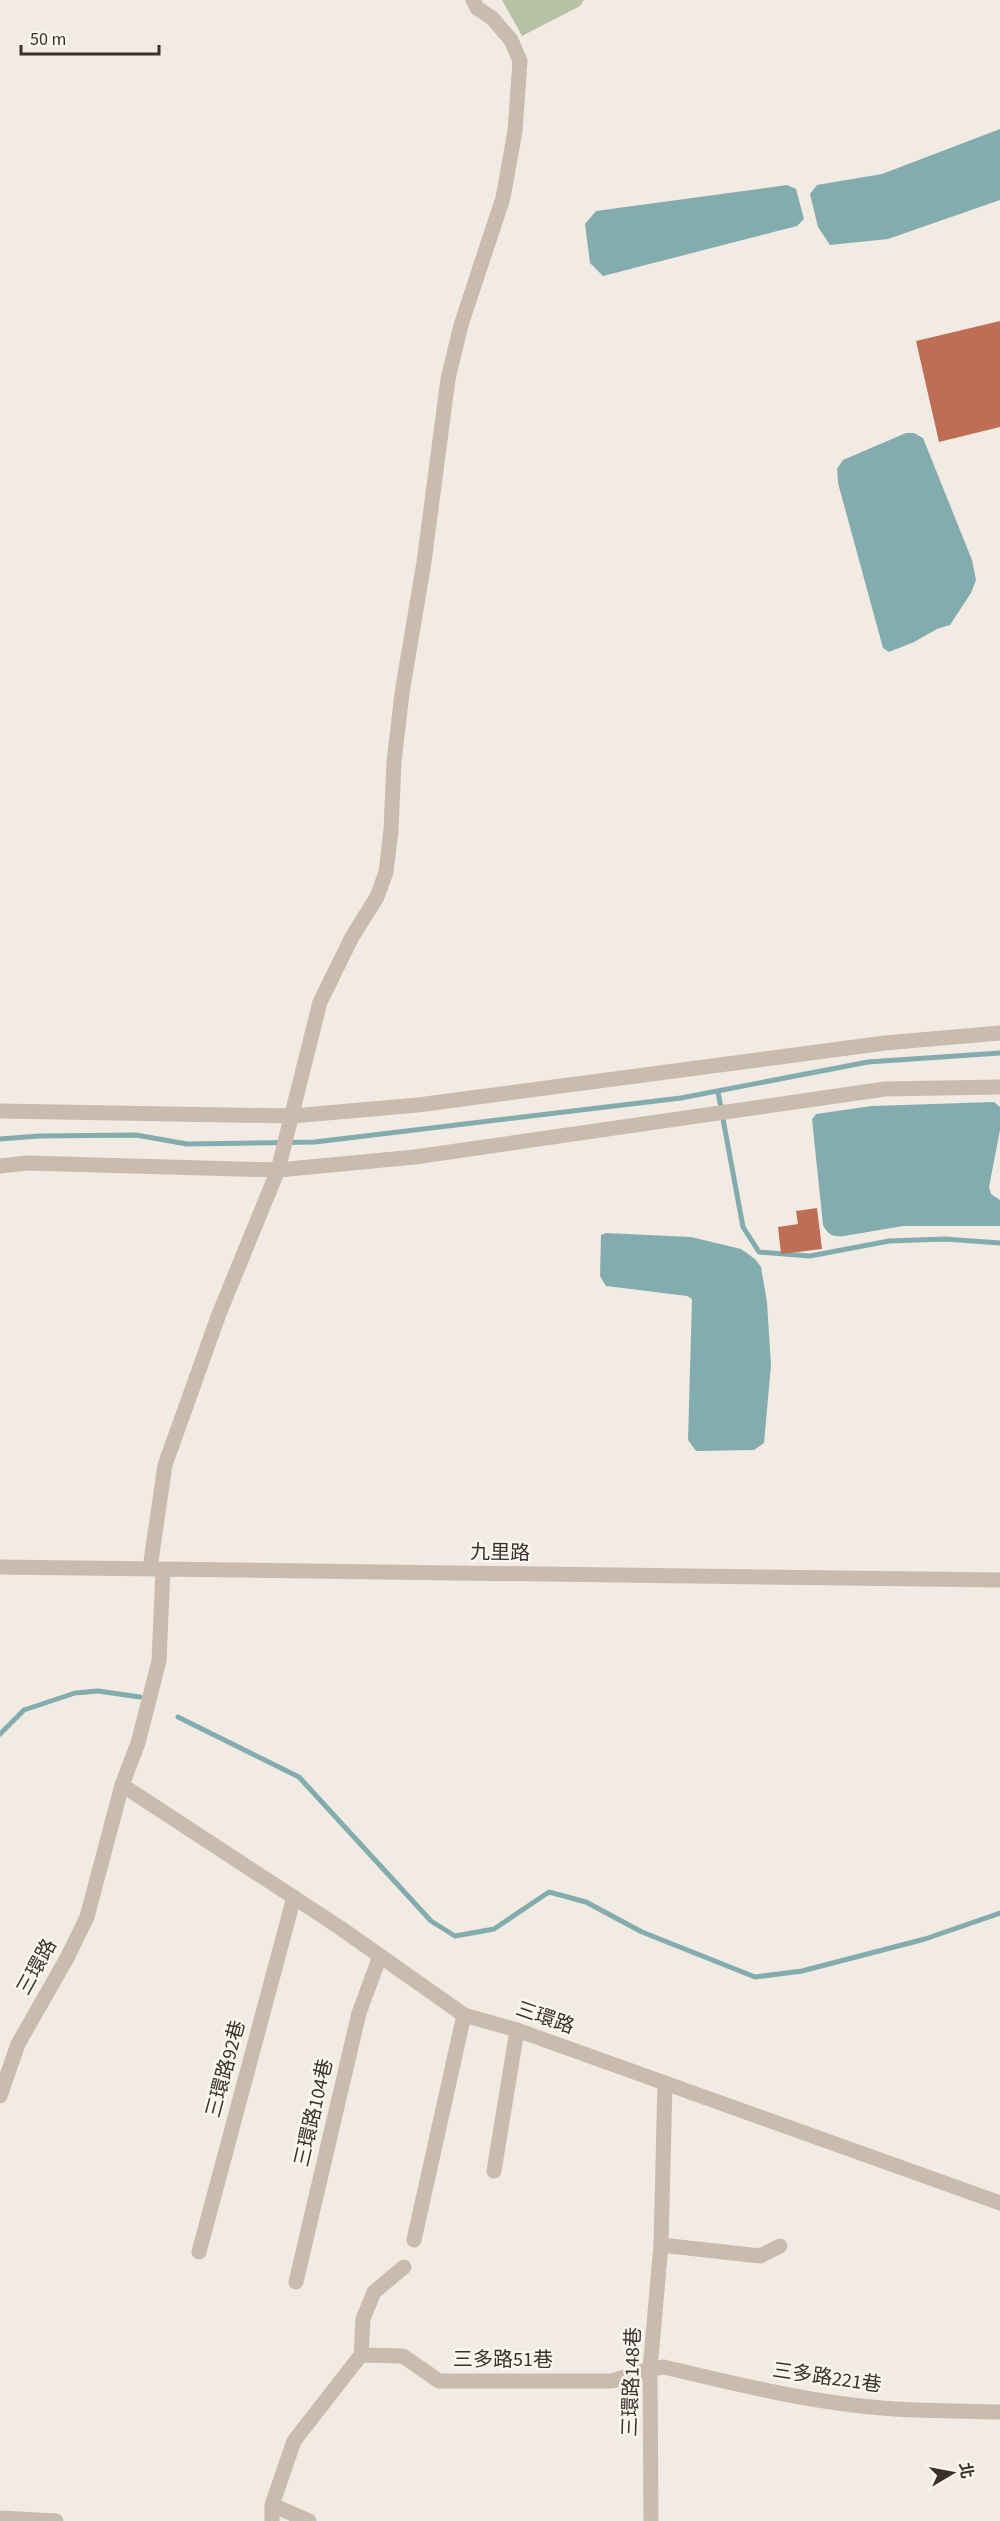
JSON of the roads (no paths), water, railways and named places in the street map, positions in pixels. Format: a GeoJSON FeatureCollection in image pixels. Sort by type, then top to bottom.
{"type":"FeatureCollection","features":[{"type":"Feature","properties":{"kind":"street","name":"三環路"},"geometry":{"type":"LineString","coordinates":[[0,2096],[18,2044],[67,1958],[87,1917],[123,1785],[138,1743],[159,1660],[157,1569],[165,1465],[231,1280],[278,1170],[320,1002],[357,929],[377,897],[386,872],[391,830],[394,762],[402,693],[424,562],[448,379],[461,325],[503,198],[516,131],[520,61],[511,40],[492,18],[477,8],[473,0]]}},
{"type":"Feature","properties":{"kind":"street"},"geometry":{"type":"LineString","coordinates":[[0,1111],[292,1116],[418,1105],[885,1043],[1000,1033]]}},
{"type":"Feature","properties":{"kind":"street"},"geometry":{"type":"LineString","coordinates":[[0,1166],[27,1163],[278,1170],[415,1157],[885,1089],[1000,1087]]}},
{"type":"Feature","properties":{"kind":"street","name":"九里路"},"geometry":{"type":"LineString","coordinates":[[0,1567],[1000,1580]]}},
{"type":"Feature","properties":{"kind":"street","name":"三環路"},"geometry":{"type":"LineString","coordinates":[[123,1785],[294,1897],[464,2016],[517,2030],[1000,2203]]}},
{"type":"Feature","properties":{"kind":"street","name":"三環路92巷"},"geometry":{"type":"LineString","coordinates":[[199,2252],[294,1897]]}},
{"type":"Feature","properties":{"kind":"street","name":"三環路104巷"},"geometry":{"type":"LineString","coordinates":[[296,2282],[359,2013],[380,1956]]}},
{"type":"Feature","properties":{"kind":"street"},"geometry":{"type":"LineString","coordinates":[[414,2240],[464,2016]]}},
{"type":"Feature","properties":{"kind":"street"},"geometry":{"type":"LineString","coordinates":[[494,2171],[517,2030]]}},
{"type":"Feature","properties":{"kind":"street","name":"三環路148巷"},"geometry":{"type":"LineString","coordinates":[[651,2521],[650,2369],[661,2245],[665,2083]]}},
{"type":"Feature","properties":{"kind":"street"},"geometry":{"type":"LineString","coordinates":[[661,2245],[760,2256],[780,2246]]}},
{"type":"Feature","properties":{"kind":"street"},"geometry":{"type":"LineString","coordinates":[[272,2521],[272,2505],[294,2440],[362,2355],[363,2319],[374,2292],[404,2267]]}},
{"type":"Feature","properties":{"kind":"street","name":"三多路51巷"},"geometry":{"type":"LineString","coordinates":[[362,2355],[403,2356],[439,2381],[612,2381],[650,2369]]}},
{"type":"Feature","properties":{"kind":"street","name":"三多路221巷"},"geometry":{"type":"LineString","coordinates":[[650,2369],[664,2367],[769,2392],[834,2402],[893,2409],[1000,2412]]}},
{"type":"Feature","properties":{"kind":"street"},"geometry":{"type":"LineString","coordinates":[[272,2505],[309,2521]]}},
{"type":"Feature","properties":{"kind":"street"},"geometry":{"type":"LineString","coordinates":[[0,2518],[56,2521]]}},
{"type":"Feature","properties":{"kind":"water"},"geometry":{"type":"Polygon","coordinates":[[[1000,129],[1000,200],[888,239],[830,245],[818,227],[810,194],[817,185],[882,174],[1000,129]]]}},
{"type":"Feature","properties":{"kind":"water"},"geometry":{"type":"Polygon","coordinates":[[[787,185],[796,189],[804,219],[797,226],[603,276],[590,263],[585,224],[596,211],[787,185]]]}},
{"type":"Feature","properties":{"kind":"water"},"geometry":{"type":"Polygon","coordinates":[[[906,433],[914,433],[923,438],[972,560],[976,580],[971,593],[950,625],[889,652],[883,648],[838,483],[837,469],[843,460],[906,433]]]}},
{"type":"Feature","properties":{"kind":"water"},"geometry":{"type":"Polygon","coordinates":[[[994,1102],[1000,1107],[1000,1130],[989,1187],[991,1194],[1000,1200],[1000,1226],[903,1226],[840,1236],[831,1235],[827,1231],[823,1225],[812,1119],[816,1114],[872,1106],[994,1102]]]}},
{"type":"Feature","properties":{"kind":"water"},"geometry":{"type":"Polygon","coordinates":[[[606,1233],[691,1237],[741,1249],[755,1259],[761,1267],[767,1302],[771,1365],[764,1443],[754,1450],[696,1451],[688,1440],[692,1299],[687,1296],[606,1286],[600,1276],[601,1235],[606,1233]]]}},
{"type":"Feature","properties":{"kind":"waterway"},"geometry":{"type":"LineString","coordinates":[[0,1139],[39,1136],[136,1135],[187,1144],[315,1142],[681,1098],[868,1062],[1000,1053]]}},
{"type":"Feature","properties":{"kind":"waterway"},"geometry":{"type":"LineString","coordinates":[[718,1092],[743,1227],[759,1252],[810,1256],[889,1241],[945,1239],[1000,1243]]}},
{"type":"Feature","properties":{"kind":"waterway"},"geometry":{"type":"LineString","coordinates":[[0,1734],[24,1710],[75,1693],[98,1691],[140,1697]]}},
{"type":"Feature","properties":{"kind":"waterway"},"geometry":{"type":"LineString","coordinates":[[178,1717],[299,1777],[431,1921],[455,1936],[494,1929],[549,1892],[586,1902],[642,1932],[755,1977],[802,1971],[925,1939],[1000,1913]]}}]}
